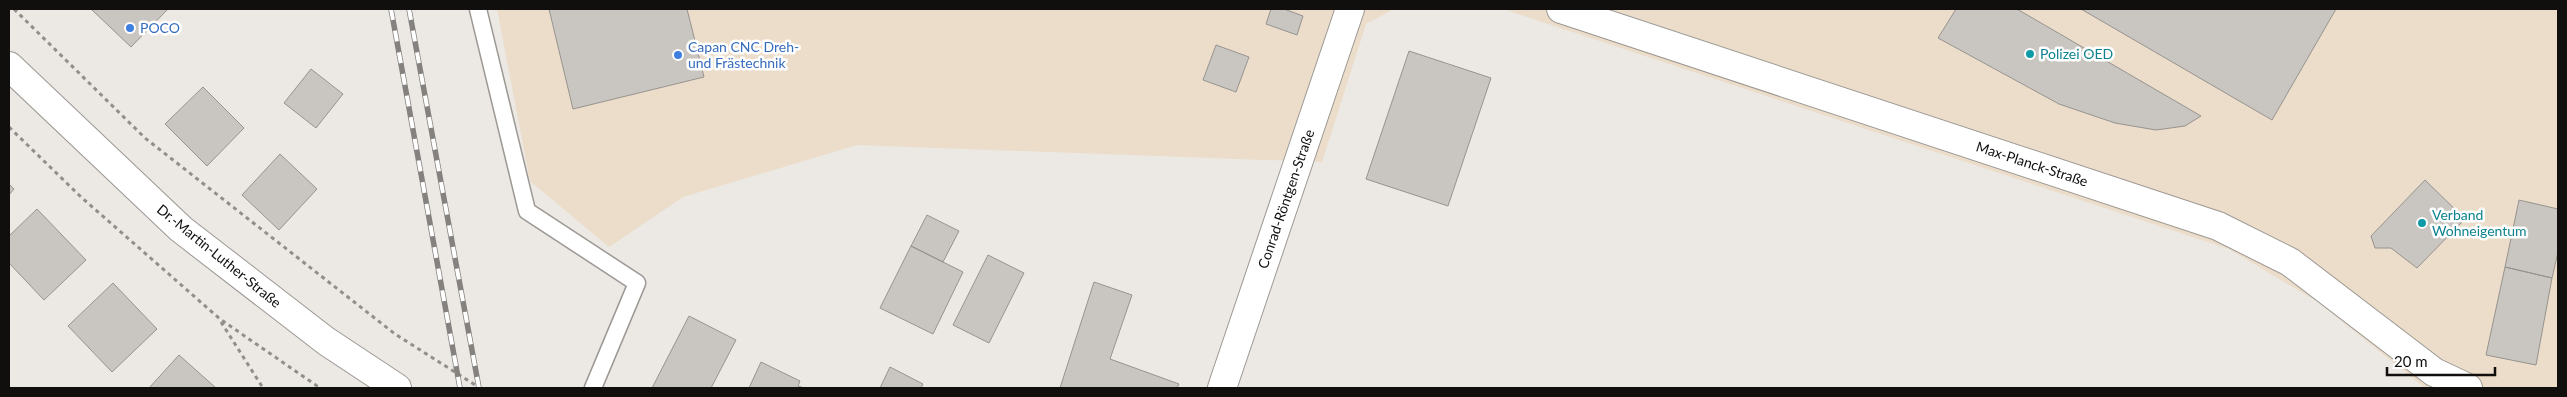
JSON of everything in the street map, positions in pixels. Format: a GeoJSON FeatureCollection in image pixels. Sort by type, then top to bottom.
{"type":"FeatureCollection","features":[{"type":"Feature","properties":{"kind":"street","name":"Conrad-Röntgen-Straße"},"geometry":{"type":"LineString","coordinates":[[1222,388],[1350,9]]}},
{"type":"Feature","properties":{"kind":"street","name":"Max-Planck-Straße"},"geometry":{"type":"LineString","coordinates":[[1561,9],[2218,226],[2290,262],[2434,372],[2468,388]]}},
{"type":"Feature","properties":{"kind":"street","name":"Dr.-Martin-Luther-Straße"},"geometry":{"type":"LineString","coordinates":[[9,66],[181,229],[326,341],[397,388]]}},
{"type":"Feature","properties":{"kind":"lane"},"geometry":{"type":"LineString","coordinates":[[478,9],[527,211],[637,283],[593,388]]}},
{"type":"Feature","properties":{"kind":"path"},"geometry":{"type":"LineString","coordinates":[[14,9],[145,138],[395,334],[480,388]]}},
{"type":"Feature","properties":{"kind":"path"},"geometry":{"type":"LineString","coordinates":[[9,128],[80,197],[220,319],[320,388]]}},
{"type":"Feature","properties":{"kind":"path"},"geometry":{"type":"LineString","coordinates":[[220,319],[263,388]]}},
{"type":"Feature","properties":{"kind":"shaded area"},"geometry":{"type":"Polygon","coordinates":[[[497,9],[1394,9],[1366,24],[1322,162],[857,145],[683,197],[609,247],[530,181],[497,9]]]}},
{"type":"Feature","properties":{"kind":"shaded area"},"geometry":{"type":"Polygon","coordinates":[[[1503,9],[2558,9],[2558,388],[2425,388],[2318,302],[2229,249],[1503,9]]]}},
{"type":"Feature","properties":{"kind":"building","name":"POCO"},"geometry":{"type":"Polygon","coordinates":[[[91,9],[168,9],[131,47],[91,9]]]}},
{"type":"Feature","properties":{"kind":"building"},"geometry":{"type":"Polygon","coordinates":[[[549,9],[687,9],[704,77],[573,109],[549,9]]]}},
{"type":"Feature","properties":{"kind":"building"},"geometry":{"type":"Polygon","coordinates":[[[1271,9],[1284,9],[1303,16],[1297,35],[1266,24],[1271,9]]]}},
{"type":"Feature","properties":{"kind":"building","name":"Polizei OED"},"geometry":{"type":"Polygon","coordinates":[[[1956,9],[2017,9],[2201,116],[2185,126],[2156,130],[2115,123],[2059,104],[1938,38],[1956,9]]]}},
{"type":"Feature","properties":{"kind":"building"},"geometry":{"type":"Polygon","coordinates":[[[2081,9],[2336,9],[2272,120],[2081,9]]]}},
{"type":"Feature","properties":{"kind":"building"},"geometry":{"type":"Polygon","coordinates":[[[1216,45],[1249,57],[1236,92],[1203,80],[1216,45]]]}},
{"type":"Feature","properties":{"kind":"building"},"geometry":{"type":"Polygon","coordinates":[[[1409,51],[1491,78],[1448,206],[1366,179],[1409,51]]]}},
{"type":"Feature","properties":{"kind":"building"},"geometry":{"type":"Polygon","coordinates":[[[311,69],[343,94],[316,128],[284,103],[311,69]]]}},
{"type":"Feature","properties":{"kind":"building"},"geometry":{"type":"Polygon","coordinates":[[[203,87],[244,128],[207,166],[165,124],[203,87]]]}},
{"type":"Feature","properties":{"kind":"building"},"geometry":{"type":"Polygon","coordinates":[[[280,154],[317,189],[279,230],[242,195],[280,154]]]}},
{"type":"Feature","properties":{"kind":"building","name":"Verband Wohneigentum"},"geometry":{"type":"Polygon","coordinates":[[[2425,180],[2465,219],[2417,268],[2391,248],[2375,248],[2371,236],[2425,180]]]}},
{"type":"Feature","properties":{"kind":"building"},"geometry":{"type":"Polygon","coordinates":[[[9,184],[14,189],[9,195],[9,184]]]}},
{"type":"Feature","properties":{"kind":"building"},"geometry":{"type":"Polygon","coordinates":[[[2519,200],[2558,209],[2558,252],[2552,278],[2505,267],[2519,200]]]}},
{"type":"Feature","properties":{"kind":"building"},"geometry":{"type":"Polygon","coordinates":[[[37,209],[86,260],[44,300],[9,263],[9,236],[37,209]]]}},
{"type":"Feature","properties":{"kind":"building"},"geometry":{"type":"Polygon","coordinates":[[[927,215],[959,231],[943,262],[911,246],[927,215]]]}},
{"type":"Feature","properties":{"kind":"building"},"geometry":{"type":"Polygon","coordinates":[[[911,246],[963,272],[933,334],[880,308],[911,246]]]}},
{"type":"Feature","properties":{"kind":"building"},"geometry":{"type":"Polygon","coordinates":[[[988,255],[1024,273],[989,343],[953,325],[988,255]]]}},
{"type":"Feature","properties":{"kind":"building"},"geometry":{"type":"Polygon","coordinates":[[[2505,267],[2552,278],[2536,365],[2486,355],[2505,267]]]}},
{"type":"Feature","properties":{"kind":"building"},"geometry":{"type":"Polygon","coordinates":[[[1094,282],[1132,295],[1110,359],[1179,384],[1177,388],[1060,388],[1094,282]]]}},
{"type":"Feature","properties":{"kind":"building"},"geometry":{"type":"Polygon","coordinates":[[[113,283],[157,329],[112,372],[68,326],[113,283]]]}},
{"type":"Feature","properties":{"kind":"building"},"geometry":{"type":"Polygon","coordinates":[[[689,316],[736,340],[711,388],[652,388],[689,316]]]}},
{"type":"Feature","properties":{"kind":"building"},"geometry":{"type":"Polygon","coordinates":[[[179,355],[216,388],[149,388],[179,355]]]}},
{"type":"Feature","properties":{"kind":"building"},"geometry":{"type":"Polygon","coordinates":[[[761,362],[800,381],[798,386],[804,388],[749,388],[761,362]]]}},
{"type":"Feature","properties":{"kind":"building"},"geometry":{"type":"Polygon","coordinates":[[[890,367],[923,384],[921,388],[880,388],[890,367]]]}},
{"type":"Feature","properties":{"kind":"railway"},"geometry":{"type":"LineString","coordinates":[[391,9],[460,388]]}},
{"type":"Feature","properties":{"kind":"railway"},"geometry":{"type":"LineString","coordinates":[[409,9],[479,388]]}},
{"type":"Feature","properties":{"kind":"place","name":"POCO"},"geometry":{"type":"Point","coordinates":[130,28]}},
{"type":"Feature","properties":{"kind":"place","name":"Polizei OED"},"geometry":{"type":"Point","coordinates":[2030,54]}},
{"type":"Feature","properties":{"kind":"place","name":"Capan CNC Dreh- und Frästechnik"},"geometry":{"type":"Point","coordinates":[678,55]}},
{"type":"Feature","properties":{"kind":"place","name":"Verband Wohneigentum"},"geometry":{"type":"Point","coordinates":[2422,223]}}]}
